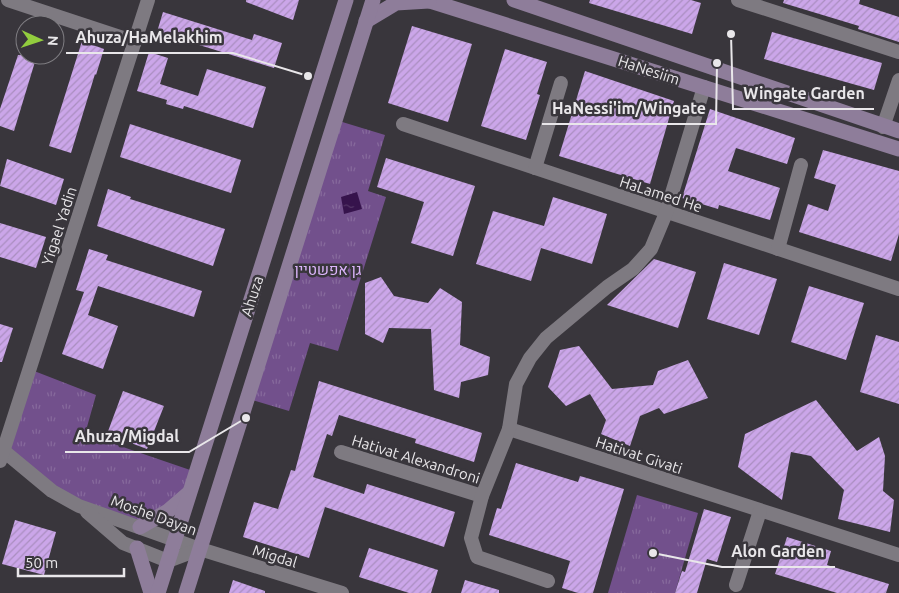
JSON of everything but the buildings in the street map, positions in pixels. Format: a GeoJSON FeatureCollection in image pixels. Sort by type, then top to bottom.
{"type":"FeatureCollection","features":[{"type":"Feature","properties":{"kind":"main road"},"geometry":{"type":"LineString","coordinates":[[338,0],[340,19]]}},
{"type":"Feature","properties":{"kind":"main road","name":"Ahuza"},"geometry":{"type":"LineString","coordinates":[[158,593],[346,0]]}},
{"type":"Feature","properties":{"kind":"main road","name":"Ahuza"},"geometry":{"type":"LineString","coordinates":[[186,593],[373,0]]}},
{"type":"Feature","properties":{"kind":"main road"},"geometry":{"type":"LineString","coordinates":[[366,21],[396,3],[428,0]]}},
{"type":"Feature","properties":{"kind":"main road","name":"HaNesiim"},"geometry":{"type":"LineString","coordinates":[[428,0],[899,149]]}},
{"type":"Feature","properties":{"kind":"main road","name":"HaNesiim"},"geometry":{"type":"LineString","coordinates":[[514,0],[899,132]]}},
{"type":"Feature","properties":{"kind":"main road"},"geometry":{"type":"LineString","coordinates":[[140,527],[168,510],[189,493]]}},
{"type":"Feature","properties":{"kind":"main road"},"geometry":{"type":"LineString","coordinates":[[137,548],[151,593]]}},
{"type":"Feature","properties":{"kind":"street"},"geometry":{"type":"LineString","coordinates":[[8,0],[135,42]]}},
{"type":"Feature","properties":{"kind":"street","name":"Yigael Yadin"},"geometry":{"type":"LineString","coordinates":[[1,454],[148,0]]}},
{"type":"Feature","properties":{"kind":"street"},"geometry":{"type":"LineString","coordinates":[[738,0],[899,52]]}},
{"type":"Feature","properties":{"kind":"street"},"geometry":{"type":"LineString","coordinates":[[883,127],[899,80]]}},
{"type":"Feature","properties":{"kind":"street"},"geometry":{"type":"LineString","coordinates":[[535,168],[561,83]]}},
{"type":"Feature","properties":{"kind":"street","name":"Hativat Alexandroni"},"geometry":{"type":"LineString","coordinates":[[548,581],[477,558],[471,538],[482,496],[508,430],[516,384],[530,358],[546,338],[564,321],[619,278],[633,270],[651,249],[666,213],[704,87]]}},
{"type":"Feature","properties":{"kind":"street","name":"HaLamed He"},"geometry":{"type":"LineString","coordinates":[[403,124],[899,290]]}},
{"type":"Feature","properties":{"kind":"street"},"geometry":{"type":"LineString","coordinates":[[778,249],[800,165]]}},
{"type":"Feature","properties":{"kind":"street","name":"Hativat Givati"},"geometry":{"type":"LineString","coordinates":[[508,430],[899,555]]}},
{"type":"Feature","properties":{"kind":"street","name":"Hativat Alexandroni"},"geometry":{"type":"LineString","coordinates":[[340,452],[482,496]]}},
{"type":"Feature","properties":{"kind":"street","name":"Moshe Dayan"},"geometry":{"type":"LineString","coordinates":[[1,454],[52,492],[79,506],[175,538],[200,549]]}},
{"type":"Feature","properties":{"kind":"street","name":"Moshe Dayan"},"geometry":{"type":"LineString","coordinates":[[79,506],[123,543],[168,561],[200,549]]}},
{"type":"Feature","properties":{"kind":"street"},"geometry":{"type":"LineString","coordinates":[[736,585],[760,511]]}},
{"type":"Feature","properties":{"kind":"street","name":"Migdal"},"geometry":{"type":"LineString","coordinates":[[200,549],[342,593]]}},
{"type":"Feature","properties":{"kind":"green space","name":"גן אפשטיין"},"geometry":{"type":"Polygon","coordinates":[[[339,121],[385,135],[368,191],[386,197],[338,351],[310,343],[289,411],[252,400],[339,121]]]}},
{"type":"Feature","properties":{"kind":"green space"},"geometry":{"type":"Polygon","coordinates":[[[29,369],[96,395],[85,434],[196,472],[189,493],[140,527],[70,501],[3,452],[29,369]]]}},
{"type":"Feature","properties":{"kind":"green space"},"geometry":{"type":"Polygon","coordinates":[[[637,495],[698,513],[675,593],[608,593],[637,495]]]}},
{"type":"Feature","properties":{"kind":"water"},"geometry":{"type":"Polygon","coordinates":[[[357,192],[362,209],[344,214],[341,197],[357,192]]]}},
{"type":"Feature","properties":{"kind":"place","name":"Wingate Garden"},"geometry":{"type":"Point","coordinates":[731,34]}},
{"type":"Feature","properties":{"kind":"place","name":"HaNessi'im/Wingate"},"geometry":{"type":"Point","coordinates":[717,63]}},
{"type":"Feature","properties":{"kind":"place","name":"Ahuza/HaMelakhim"},"geometry":{"type":"Point","coordinates":[308,76]}},
{"type":"Feature","properties":{"kind":"place","name":"Ahuza/Migdal"},"geometry":{"type":"Point","coordinates":[246,418]}},
{"type":"Feature","properties":{"kind":"place","name":"Alon Garden"},"geometry":{"type":"Point","coordinates":[653,553]}}]}
